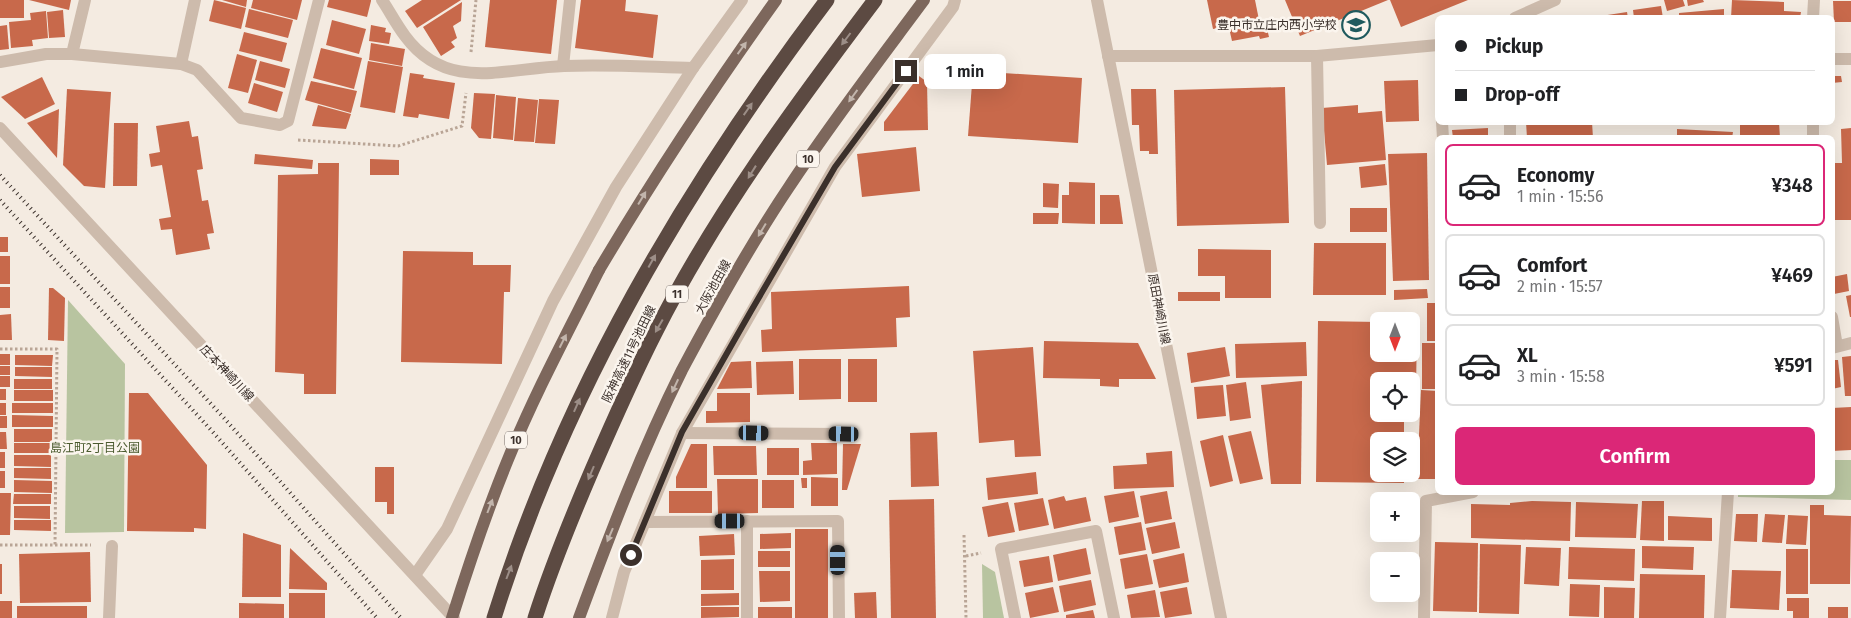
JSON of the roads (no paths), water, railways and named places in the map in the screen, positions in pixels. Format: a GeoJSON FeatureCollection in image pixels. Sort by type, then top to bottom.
{"type":"FeatureCollection","features":[{"type":"Feature","properties":{"kind":"highway","name":"阪神高速11号池田線"},"geometry":{"type":"LineString","coordinates":[[494,618],[507,577],[543,486],[579,401],[624,311],[673,224],[726,139],[827,0]]}},
{"type":"Feature","properties":{"kind":"highway","name":"阪神高速11号池田線"},"geometry":{"type":"LineString","coordinates":[[536,618],[545,587],[579,501],[655,332],[706,244],[760,158],[875,0]]}},
{"type":"Feature","properties":{"kind":"main road","name":"10"},"geometry":{"type":"LineString","coordinates":[[453,618],[474,547],[509,457],[548,372],[599,270],[651,182],[705,99],[776,0]]}},
{"type":"Feature","properties":{"kind":"main road","name":"大阪池田線"},"geometry":{"type":"LineString","coordinates":[[579,618],[606,545],[643,456],[682,371],[706,327],[788,188],[924,0]]}},
{"type":"Feature","properties":{"kind":"street"},"geometry":{"type":"LineString","coordinates":[[72,54],[84,0]]}},
{"type":"Feature","properties":{"kind":"street"},"geometry":{"type":"LineString","coordinates":[[181,64],[195,0]]}},
{"type":"Feature","properties":{"kind":"street"},"geometry":{"type":"LineString","coordinates":[[0,62],[46,54],[72,54],[181,64],[197,70],[241,118],[280,125],[288,121],[319,0]]}},
{"type":"Feature","properties":{"kind":"street"},"geometry":{"type":"LineString","coordinates":[[382,0],[405,36],[415,47],[433,61],[454,70],[480,75],[563,66],[694,68]]}},
{"type":"Feature","properties":{"kind":"street"},"geometry":{"type":"LineString","coordinates":[[563,66],[570,0]]}},
{"type":"Feature","properties":{"kind":"street"},"geometry":{"type":"LineString","coordinates":[[415,575],[447,529],[553,301],[616,187],[694,68],[742,0]]}},
{"type":"Feature","properties":{"kind":"street"},"geometry":{"type":"LineString","coordinates":[[612,618],[624,572],[682,432],[835,167],[953,7],[955,0]]}},
{"type":"Feature","properties":{"kind":"street","name":"原田神崎川線"},"geometry":{"type":"LineString","coordinates":[[1097,0],[1221,618]]}},
{"type":"Feature","properties":{"kind":"street"},"geometry":{"type":"LineString","coordinates":[[1522,15],[1555,0]]}},
{"type":"Feature","properties":{"kind":"street"},"geometry":{"type":"LineString","coordinates":[[1813,15],[1814,0]]}},
{"type":"Feature","properties":{"kind":"street"},"geometry":{"type":"LineString","coordinates":[[1108,56],[1317,56],[1435,45]]}},
{"type":"Feature","properties":{"kind":"street"},"geometry":{"type":"LineString","coordinates":[[1317,56],[1320,223]]}},
{"type":"Feature","properties":{"kind":"street"},"geometry":{"type":"LineString","coordinates":[[1835,59],[1851,59]]}},
{"type":"Feature","properties":{"kind":"street","name":"庄本神崎川線"},"geometry":{"type":"LineString","coordinates":[[0,128],[453,618]]}},
{"type":"Feature","properties":{"kind":"street"},"geometry":{"type":"LineString","coordinates":[[1835,347],[1851,343]]}},
{"type":"Feature","properties":{"kind":"street"},"geometry":{"type":"LineString","coordinates":[[682,432],[844,434]]}},
{"type":"Feature","properties":{"kind":"street"},"geometry":{"type":"LineString","coordinates":[[1424,618],[1426,501],[1457,495]]}},
{"type":"Feature","properties":{"kind":"street"},"geometry":{"type":"LineString","coordinates":[[1720,618],[1728,495]]}},
{"type":"Feature","properties":{"kind":"street"},"geometry":{"type":"LineString","coordinates":[[747,521],[747,618]]}},
{"type":"Feature","properties":{"kind":"street"},"geometry":{"type":"LineString","coordinates":[[645,522],[838,521],[838,618]]}},
{"type":"Feature","properties":{"kind":"street"},"geometry":{"type":"LineString","coordinates":[[1015,618],[1001,550],[1096,531],[1114,618]]}},
{"type":"Feature","properties":{"kind":"street"},"geometry":{"type":"LineString","coordinates":[[109,618],[112,546]]}},
{"type":"Feature","properties":{"kind":"railway"},"geometry":{"type":"LineString","coordinates":[[0,175],[224,418],[401,618]]}},
{"type":"Feature","properties":{"kind":"railway"},"geometry":{"type":"LineString","coordinates":[[0,200],[211,430],[377,618]]}},
{"type":"Feature","properties":{"kind":"place","name":"豊中市立庄内西小学校"},"geometry":{"type":"Point","coordinates":[1356,25]}},
{"type":"Feature","properties":{"kind":"park label","name":"島江町2丁目公園"},"geometry":{"type":"Point","coordinates":[95,448]}}]}
